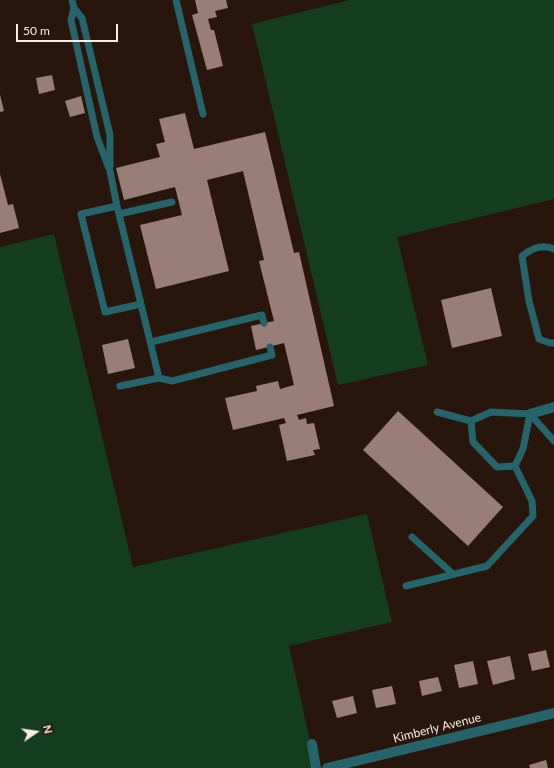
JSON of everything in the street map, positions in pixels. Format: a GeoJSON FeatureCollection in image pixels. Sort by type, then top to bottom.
{"type":"FeatureCollection","features":[{"type":"Feature","properties":{"kind":"street"},"geometry":{"type":"LineString","coordinates":[[530,414],[554,407]]}},
{"type":"Feature","properties":{"kind":"street","name":"Kimberly Avenue"},"geometry":{"type":"LineString","coordinates":[[327,768],[554,713]]}},
{"type":"Feature","properties":{"kind":"street"},"geometry":{"type":"LineString","coordinates":[[312,744],[316,768]]}},
{"type":"Feature","properties":{"kind":"lane"},"geometry":{"type":"LineString","coordinates":[[72,0],[74,8],[72,20],[97,137],[110,172],[159,378]]}},
{"type":"Feature","properties":{"kind":"lane"},"geometry":{"type":"LineString","coordinates":[[176,0],[203,114]]}},
{"type":"Feature","properties":{"kind":"lane"},"geometry":{"type":"LineString","coordinates":[[74,8],[82,18],[110,135],[110,172]]}},
{"type":"Feature","properties":{"kind":"lane"},"geometry":{"type":"LineString","coordinates":[[119,214],[172,202]]}},
{"type":"Feature","properties":{"kind":"lane"},"geometry":{"type":"LineString","coordinates":[[117,206],[81,214],[103,305],[105,312],[141,304]]}},
{"type":"Feature","properties":{"kind":"lane"},"geometry":{"type":"LineString","coordinates":[[554,249],[548,247],[530,250],[522,256],[529,301],[539,339],[554,343]]}},
{"type":"Feature","properties":{"kind":"lane"},"geometry":{"type":"LineString","coordinates":[[150,342],[262,315],[264,323]]}},
{"type":"Feature","properties":{"kind":"lane"},"geometry":{"type":"LineString","coordinates":[[120,386],[159,378],[172,381],[272,355],[270,347]]}},
{"type":"Feature","properties":{"kind":"lane"},"geometry":{"type":"LineString","coordinates":[[437,412],[471,421],[491,412],[530,414],[554,441]]}},
{"type":"Feature","properties":{"kind":"lane"},"geometry":{"type":"LineString","coordinates":[[515,466],[523,449],[530,414]]}},
{"type":"Feature","properties":{"kind":"lane"},"geometry":{"type":"LineString","coordinates":[[471,421],[474,442],[497,467],[515,466]]}},
{"type":"Feature","properties":{"kind":"lane"},"geometry":{"type":"LineString","coordinates":[[406,586],[486,566],[533,516],[532,501],[515,466]]}},
{"type":"Feature","properties":{"kind":"lane"},"geometry":{"type":"LineString","coordinates":[[412,537],[453,574]]}},
{"type":"Feature","properties":{"kind":"green space"},"geometry":{"type":"Polygon","coordinates":[[[350,0],[554,0],[554,199],[397,237],[428,365],[338,385],[252,24],[350,0]]]}},
{"type":"Feature","properties":{"kind":"green space"},"geometry":{"type":"Polygon","coordinates":[[[54,234],[133,567],[367,514],[392,622],[289,646],[316,768],[0,768],[0,247],[54,234]]]}},
{"type":"Feature","properties":{"kind":"building"},"geometry":{"type":"Polygon","coordinates":[[[195,0],[226,0],[228,8],[215,11],[217,17],[208,19],[211,30],[214,30],[223,66],[207,70],[192,15],[198,13],[195,0]]]}},
{"type":"Feature","properties":{"kind":"building"},"geometry":{"type":"Polygon","coordinates":[[[52,75],[55,90],[39,94],[36,78],[52,75]]]}},
{"type":"Feature","properties":{"kind":"building"},"geometry":{"type":"Polygon","coordinates":[[[0,95],[4,111],[0,112],[0,95]]]}},
{"type":"Feature","properties":{"kind":"building"},"geometry":{"type":"Polygon","coordinates":[[[81,96],[85,113],[70,117],[65,101],[81,96]]]}},
{"type":"Feature","properties":{"kind":"building"},"geometry":{"type":"Polygon","coordinates":[[[185,113],[194,149],[265,132],[294,253],[299,252],[334,406],[297,415],[299,420],[306,418],[307,424],[314,423],[320,449],[313,450],[315,455],[287,461],[279,425],[286,423],[284,418],[233,430],[225,398],[257,391],[256,386],[278,381],[280,389],[294,385],[284,343],[256,350],[251,326],[274,321],[259,261],[264,260],[243,171],[207,180],[229,271],[156,289],[140,225],[182,215],[175,187],[124,200],[116,168],[160,157],[156,144],[165,142],[159,119],[185,113]]]}},
{"type":"Feature","properties":{"kind":"building"},"geometry":{"type":"Polygon","coordinates":[[[0,174],[8,205],[13,204],[19,228],[0,233],[0,174]]]}},
{"type":"Feature","properties":{"kind":"building"},"geometry":{"type":"Polygon","coordinates":[[[491,288],[502,336],[452,348],[441,300],[491,288]]]}},
{"type":"Feature","properties":{"kind":"building"},"geometry":{"type":"Polygon","coordinates":[[[128,339],[135,368],[108,374],[102,345],[128,339]]]}},
{"type":"Feature","properties":{"kind":"building"},"geometry":{"type":"Polygon","coordinates":[[[398,411],[503,507],[468,546],[363,450],[398,411]]]}},
{"type":"Feature","properties":{"kind":"building"},"geometry":{"type":"Polygon","coordinates":[[[546,650],[550,667],[532,671],[528,654],[546,650]]]}},
{"type":"Feature","properties":{"kind":"building"},"geometry":{"type":"Polygon","coordinates":[[[510,656],[515,679],[493,685],[487,661],[510,656]]]}},
{"type":"Feature","properties":{"kind":"building"},"geometry":{"type":"Polygon","coordinates":[[[473,661],[478,684],[459,688],[454,665],[473,661]]]}},
{"type":"Feature","properties":{"kind":"building"},"geometry":{"type":"Polygon","coordinates":[[[438,677],[442,691],[422,696],[419,681],[438,677]]]}},
{"type":"Feature","properties":{"kind":"building"},"geometry":{"type":"Polygon","coordinates":[[[392,686],[396,704],[376,708],[372,690],[392,686]]]}},
{"type":"Feature","properties":{"kind":"building"},"geometry":{"type":"Polygon","coordinates":[[[353,696],[357,713],[337,718],[332,701],[353,696]]]}},
{"type":"Feature","properties":{"kind":"building"},"geometry":{"type":"Polygon","coordinates":[[[546,760],[548,768],[530,768],[529,765],[546,760]]]}}]}
